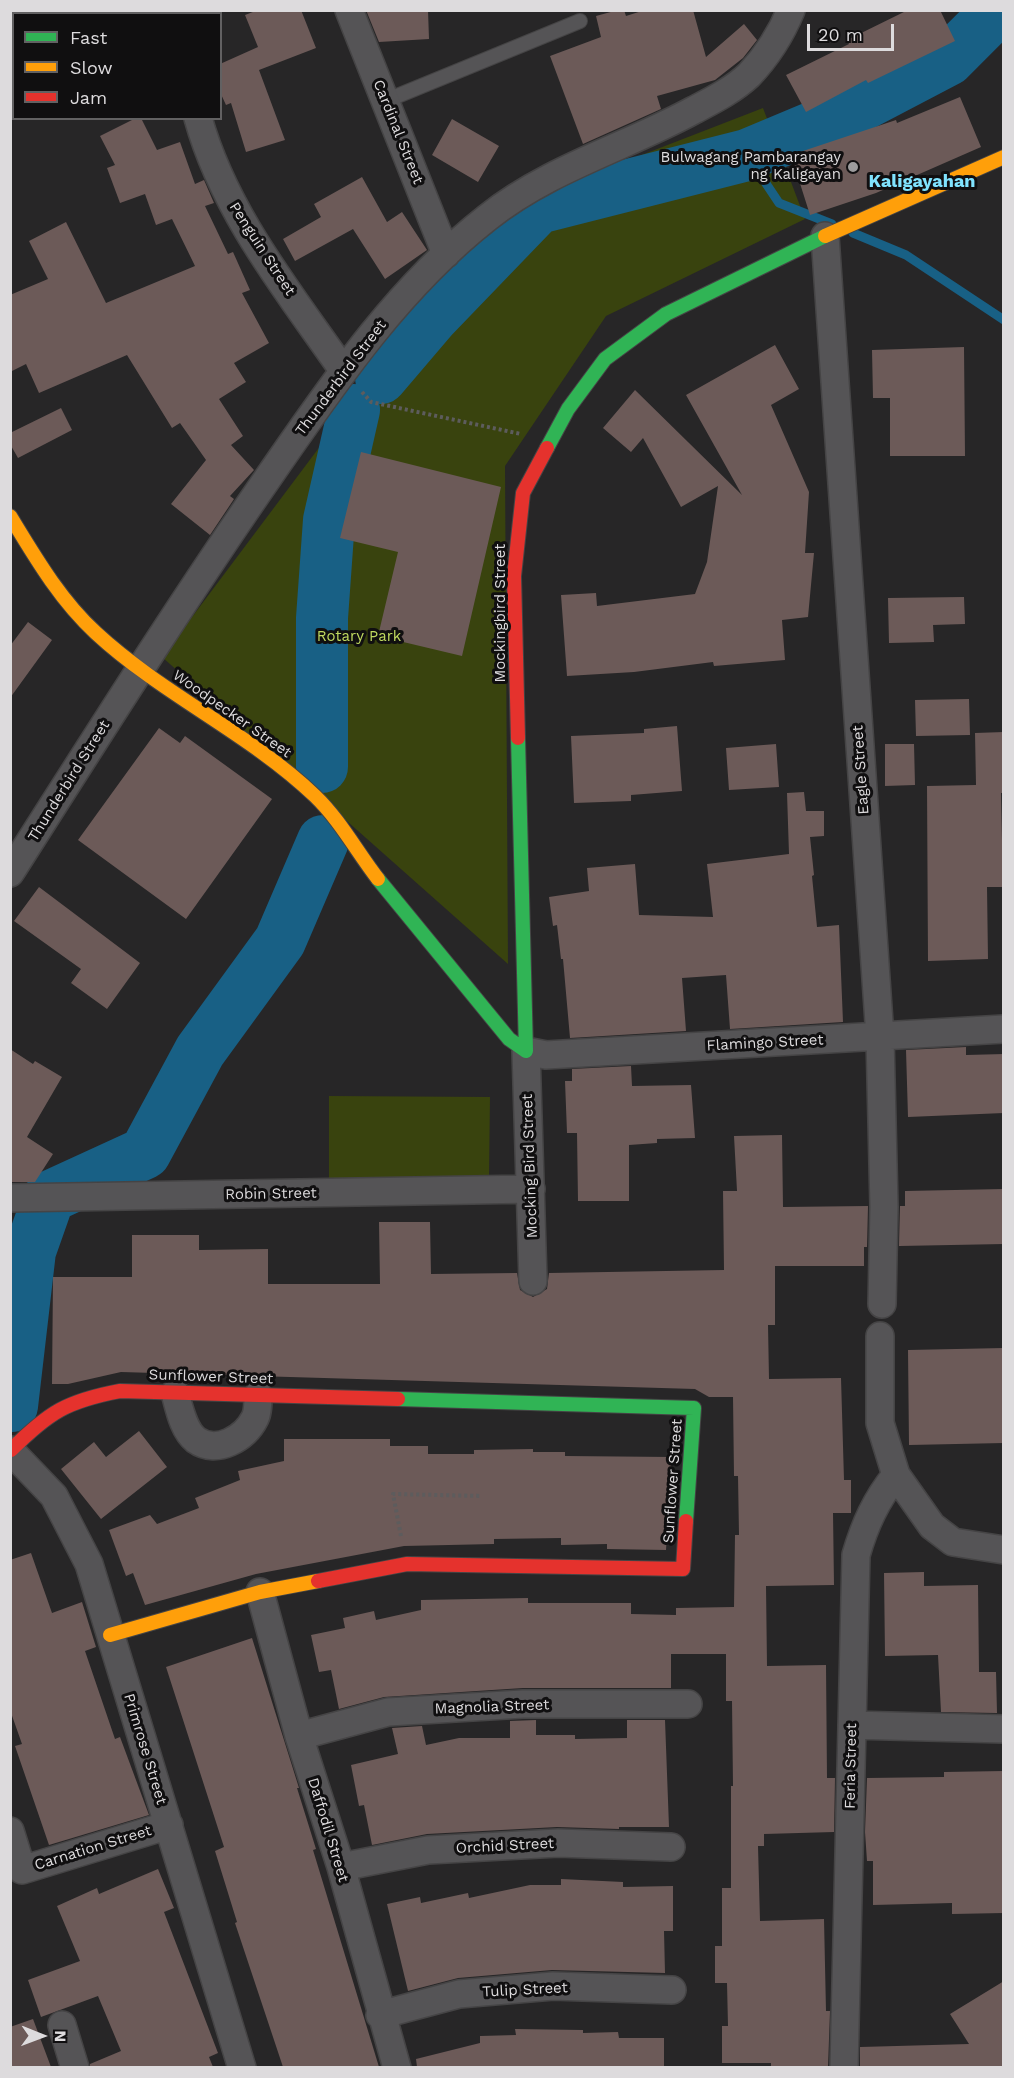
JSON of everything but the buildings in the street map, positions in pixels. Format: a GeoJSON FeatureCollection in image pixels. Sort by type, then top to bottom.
{"type":"FeatureCollection","features":[{"type":"Feature","properties":{"kind":"street","name":"Cardinal Street"},"geometry":{"type":"LineString","coordinates":[[349,10],[446,254]]}},
{"type":"Feature","properties":{"kind":"street","name":"Thunderbird Street"},"geometry":{"type":"LineString","coordinates":[[10,873],[144,672],[241,516],[343,370],[398,304],[446,254],[488,216],[545,180],[675,120],[724,94],[748,75],[761,59],[780,35],[791,10]]}},
{"type":"Feature","properties":{"kind":"street","name":"Penguin Street"},"geometry":{"type":"LineString","coordinates":[[199,120],[206,148],[232,205],[343,370]]}},
{"type":"Feature","properties":{"kind":"street","name":"Mockingbird Street"},"geometry":{"type":"LineString","coordinates":[[526,1051],[514,576],[523,493],[551,440],[568,410],[605,359],[666,314],[825,236],[1004,157]]}},
{"type":"Feature","properties":{"kind":"street","name":"Eagle Street"},"geometry":{"type":"LineString","coordinates":[[825,236],[880,1037],[884,1195],[882,1304]]}},
{"type":"Feature","properties":{"kind":"street","name":"Woodpecker Street"},"geometry":{"type":"LineString","coordinates":[[10,516],[70,606],[108,645],[171,692],[249,742],[316,797],[410,920],[509,1039],[526,1051]]}},
{"type":"Feature","properties":{"kind":"street","name":"Flamingo Street"},"geometry":{"type":"LineString","coordinates":[[526,1051],[546,1055],[1004,1029]]}},
{"type":"Feature","properties":{"kind":"street","name":"Mocking Bird Street"},"geometry":{"type":"LineString","coordinates":[[526,1051],[533,1281]]}},
{"type":"Feature","properties":{"kind":"street","name":"Robin Street"},"geometry":{"type":"LineString","coordinates":[[10,1198],[531,1190]]}},
{"type":"Feature","properties":{"kind":"street"},"geometry":{"type":"LineString","coordinates":[[880,1336],[880,1423],[896,1475],[932,1526],[953,1542],[1004,1550]]}},
{"type":"Feature","properties":{"kind":"street","name":"Sunflower Street"},"geometry":{"type":"LineString","coordinates":[[11,1450],[48,1413],[80,1398],[120,1391],[694,1408],[683,1569],[407,1564],[260,1592],[110,1635]]}},
{"type":"Feature","properties":{"kind":"street"},"geometry":{"type":"LineString","coordinates":[[175,1393],[183,1420],[195,1439],[214,1446],[228,1443],[248,1430],[256,1416],[258,1395]]}},
{"type":"Feature","properties":{"kind":"street","name":"Primrose Street"},"geometry":{"type":"LineString","coordinates":[[11,1450],[54,1496],[89,1564],[242,2067]]}},
{"type":"Feature","properties":{"kind":"street","name":"Feria Street"},"geometry":{"type":"LineString","coordinates":[[844,2067],[856,1555],[865,1523],[880,1496],[896,1475]]}},
{"type":"Feature","properties":{"kind":"street","name":"Daffodil Street"},"geometry":{"type":"LineString","coordinates":[[260,1592],[299,1736],[341,1867],[380,2015],[397,2067]]}},
{"type":"Feature","properties":{"kind":"street","name":"Magnolia Street"},"geometry":{"type":"LineString","coordinates":[[299,1736],[388,1712],[523,1704],[688,1704]]}},
{"type":"Feature","properties":{"kind":"street"},"geometry":{"type":"LineString","coordinates":[[852,1725],[1004,1729]]}},
{"type":"Feature","properties":{"kind":"street","name":"Carnation Street"},"geometry":{"type":"LineString","coordinates":[[10,1831],[22,1870],[169,1825]]}},
{"type":"Feature","properties":{"kind":"street","name":"Orchid Street"},"geometry":{"type":"LineString","coordinates":[[341,1867],[428,1850],[487,1846],[558,1843],[671,1846]]}},
{"type":"Feature","properties":{"kind":"street","name":"Tulip Street"},"geometry":{"type":"LineString","coordinates":[[380,2015],[459,1994],[553,1986],[672,1990]]}},
{"type":"Feature","properties":{"kind":"street"},"geometry":{"type":"LineString","coordinates":[[63,2025],[75,2067]]}},
{"type":"Feature","properties":{"kind":"lane"},"geometry":{"type":"LineString","coordinates":[[385,101],[580,21]]}},
{"type":"Feature","properties":{"kind":"path"},"geometry":{"type":"LineString","coordinates":[[343,370],[370,402],[551,440]]}},
{"type":"Feature","properties":{"kind":"path"},"geometry":{"type":"LineString","coordinates":[[407,1564],[393,1494],[482,1496]]}},
{"type":"Feature","properties":{"kind":"green space","name":"Rotary Park"},"geometry":{"type":"Polygon","coordinates":[[[763,108],[805,219],[606,316],[505,466],[508,964],[162,657],[471,245],[590,175],[763,108]]]}},
{"type":"Feature","properties":{"kind":"green space"},"geometry":{"type":"Polygon","coordinates":[[[329,1096],[490,1097],[489,1179],[329,1178],[329,1096]]]}},
{"type":"Feature","properties":{"kind":"waterway"},"geometry":{"type":"LineString","coordinates":[[381,378],[433,317],[538,208],[747,155],[845,114],[948,60],[998,10]]}},
{"type":"Feature","properties":{"kind":"waterway"},"geometry":{"type":"LineString","coordinates":[[747,155],[779,203],[832,224]]}},
{"type":"Feature","properties":{"kind":"waterway"},"geometry":{"type":"LineString","coordinates":[[853,233],[906,255],[1004,320]]}},
{"type":"Feature","properties":{"kind":"waterway"},"geometry":{"type":"LineString","coordinates":[[322,767],[322,618],[329,520],[354,410]]}},
{"type":"Feature","properties":{"kind":"waterway"},"geometry":{"type":"LineString","coordinates":[[12,1406],[30,1251],[49,1197],[145,1153],[200,1051],[280,941],[323,841]]}},
{"type":"Feature","properties":{"kind":"traffic: fast"},"geometry":{"type":"LineString","coordinates":[[547,448],[568,409],[605,359],[666,314],[825,236]]}},
{"type":"Feature","properties":{"kind":"traffic: fast"},"geometry":{"type":"LineString","coordinates":[[518,738],[526,1051]]}},
{"type":"Feature","properties":{"kind":"traffic: fast"},"geometry":{"type":"LineString","coordinates":[[378,879],[509,1039],[526,1051]]}},
{"type":"Feature","properties":{"kind":"traffic: fast"},"geometry":{"type":"LineString","coordinates":[[398,1399],[694,1408],[686,1521]]}},
{"type":"Feature","properties":{"kind":"traffic: slow"},"geometry":{"type":"LineString","coordinates":[[825,236],[1004,157]]}},
{"type":"Feature","properties":{"kind":"traffic: slow"},"geometry":{"type":"LineString","coordinates":[[10,516],[49,578],[71,607],[96,633],[149,676],[289,773],[332,815],[378,879]]}},
{"type":"Feature","properties":{"kind":"traffic: slow"},"geometry":{"type":"LineString","coordinates":[[110,1635],[260,1592],[318,1581]]}},
{"type":"Feature","properties":{"kind":"traffic: jam"},"geometry":{"type":"LineString","coordinates":[[518,738],[514,576],[523,493],[547,448]]}},
{"type":"Feature","properties":{"kind":"traffic: jam"},"geometry":{"type":"LineString","coordinates":[[11,1450],[48,1417],[60,1410],[86,1399],[120,1391],[398,1399]]}},
{"type":"Feature","properties":{"kind":"traffic: jam"},"geometry":{"type":"LineString","coordinates":[[318,1581],[407,1564],[683,1569],[686,1521]]}},
{"type":"Feature","properties":{"kind":"place","name":"Bulwagang Pambarangay ng Kaligayan"},"geometry":{"type":"Point","coordinates":[853,167]}},
{"type":"Feature","properties":{"kind":"district","name":"Kaligayahan"},"geometry":{"type":"Point","coordinates":[922,182]}}]}
